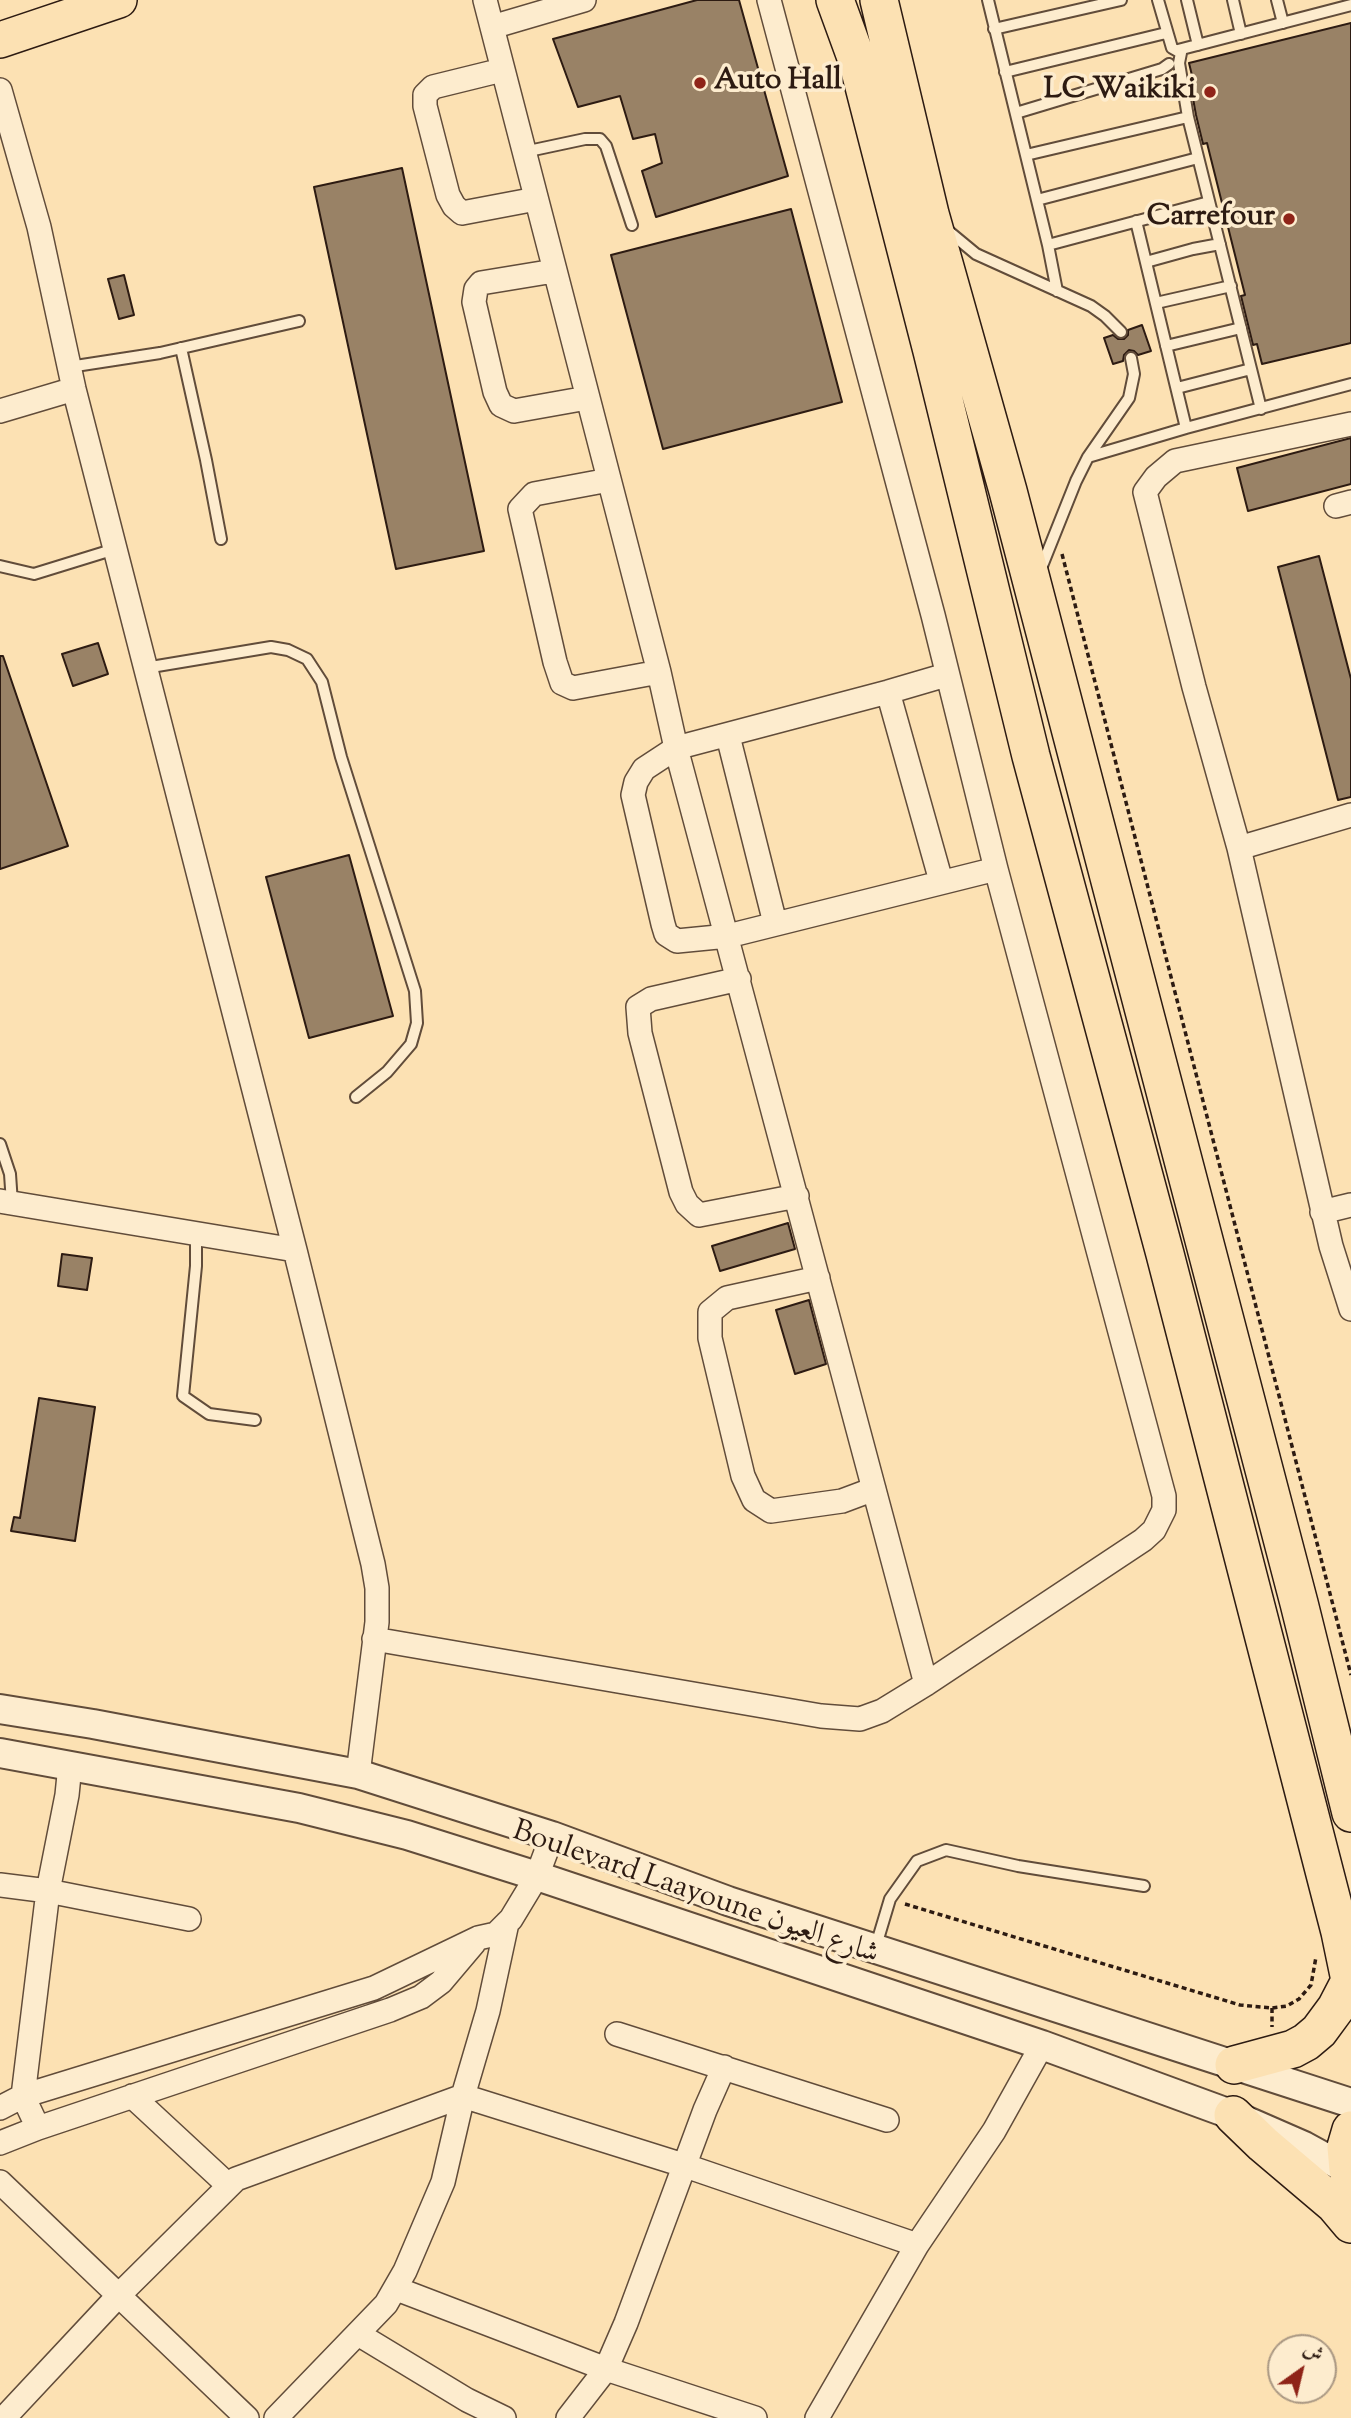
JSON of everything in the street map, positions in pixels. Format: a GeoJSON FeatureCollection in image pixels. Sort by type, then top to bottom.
{"type":"FeatureCollection","features":[{"type":"Feature","properties":{"kind":"highway"},"geometry":{"type":"LineString","coordinates":[[823,0],[858,63]]}},
{"type":"Feature","properties":{"kind":"highway"},"geometry":{"type":"LineString","coordinates":[[835,0],[858,63],[1031,756],[1169,1268],[1351,1983],[1319,2031],[1306,2042],[1293,2049],[1234,2065]]}},
{"type":"Feature","properties":{"kind":"highway"},"geometry":{"type":"LineString","coordinates":[[879,0],[930,214],[974,366],[1033,590],[1292,1576],[1351,1813]]}},
{"type":"Feature","properties":{"kind":"highway"},"geometry":{"type":"LineString","coordinates":[[1233,2115],[1335,2205],[1351,2224]]}},
{"type":"Feature","properties":{"kind":"highway"},"geometry":{"type":"LineString","coordinates":[[1349,2174],[1346,2147],[1351,2130]]}},
{"type":"Feature","properties":{"kind":"main road"},"geometry":{"type":"LineString","coordinates":[[0,40],[120,0]]}},
{"type":"Feature","properties":{"kind":"street"},"geometry":{"type":"LineString","coordinates":[[485,0],[677,748],[926,1684]]}},
{"type":"Feature","properties":{"kind":"street"},"geometry":{"type":"LineString","coordinates":[[492,27],[584,0]]}},
{"type":"Feature","properties":{"kind":"street"},"geometry":{"type":"LineString","coordinates":[[374,1639],[845,1718],[870,1716],[926,1684],[1143,1540],[1154,1530],[1164,1510],[1164,1496],[996,869],[930,602],[769,0]]}},
{"type":"Feature","properties":{"kind":"street"},"geometry":{"type":"LineString","coordinates":[[502,70],[433,87],[425,95],[425,106],[448,195],[454,206],[463,213],[536,199]]}},
{"type":"Feature","properties":{"kind":"street"},"geometry":{"type":"LineString","coordinates":[[0,90],[40,227],[71,378],[373,1563],[378,1602],[358,1774]]}},
{"type":"Feature","properties":{"kind":"street"},"geometry":{"type":"LineString","coordinates":[[554,271],[481,283],[476,289],[474,302],[495,392],[501,405],[514,411],[587,398]]}},
{"type":"Feature","properties":{"kind":"street"},"geometry":{"type":"LineString","coordinates":[[0,411],[71,378]]}},
{"type":"Feature","properties":{"kind":"street"},"geometry":{"type":"LineString","coordinates":[[1351,424],[1175,461],[1156,477],[1145,492],[1239,848],[1322,1212],[1341,1243],[1351,1309]]}},
{"type":"Feature","properties":{"kind":"street"},"geometry":{"type":"LineString","coordinates":[[609,480],[534,494],[520,509],[555,662],[562,683],[573,688],[659,672]]}},
{"type":"Feature","properties":{"kind":"street"},"geometry":{"type":"LineString","coordinates":[[946,675],[677,748],[644,769],[633,794],[663,924],[666,934],[677,942],[728,936],[996,869]]}},
{"type":"Feature","properties":{"kind":"street"},"geometry":{"type":"LineString","coordinates":[[888,692],[942,881]]}},
{"type":"Feature","properties":{"kind":"street"},"geometry":{"type":"LineString","coordinates":[[728,736],[775,923]]}},
{"type":"Feature","properties":{"kind":"street"},"geometry":{"type":"LineString","coordinates":[[1239,848],[1351,815]]}},
{"type":"Feature","properties":{"kind":"street"},"geometry":{"type":"LineString","coordinates":[[739,979],[651,999],[638,1007],[640,1033],[681,1192],[687,1205],[699,1215],[796,1196]]}},
{"type":"Feature","properties":{"kind":"street"},"geometry":{"type":"LineString","coordinates":[[6,1202],[295,1250]]}},
{"type":"Feature","properties":{"kind":"street"},"geometry":{"type":"LineString","coordinates":[[1322,1212],[1351,1205]]}},
{"type":"Feature","properties":{"kind":"street"},"geometry":{"type":"LineString","coordinates":[[818,1278],[727,1298],[709,1312],[710,1338],[743,1476],[754,1500],[771,1511],[842,1501],[874,1489]]}},
{"type":"Feature","properties":{"kind":"street","name":"Boulevard Laayoune شارع العيون"},"geometry":{"type":"LineString","coordinates":[[0,1709],[358,1774],[552,1836],[728,1901],[1351,2103]]}},
{"type":"Feature","properties":{"kind":"street","name":"Boulevard Laayoune شارع العيون"},"geometry":{"type":"LineString","coordinates":[[0,1753],[339,1818],[407,1835],[1042,2045],[1233,2115],[1304,2146],[1349,2174]]}},
{"type":"Feature","properties":{"kind":"street"},"geometry":{"type":"LineString","coordinates":[[38,2128],[23,2096],[48,1891],[67,1795],[70,1765]]}},
{"type":"Feature","properties":{"kind":"street"},"geometry":{"type":"LineString","coordinates":[[0,2108],[23,2096],[373,1988],[478,1938],[496,1934],[507,1923],[537,1876],[552,1836]]}},
{"type":"Feature","properties":{"kind":"street"},"geometry":{"type":"LineString","coordinates":[[0,1885],[48,1891],[189,1919]]}},
{"type":"Feature","properties":{"kind":"street"},"geometry":{"type":"LineString","coordinates":[[276,2418],[358,2334],[397,2289],[443,2182],[463,2096],[488,2011],[507,1923]]}},
{"type":"Feature","properties":{"kind":"street"},"geometry":{"type":"LineString","coordinates":[[0,2143],[132,2096],[332,2031],[421,1997],[441,1982],[478,1938]]}},
{"type":"Feature","properties":{"kind":"street"},"geometry":{"type":"LineString","coordinates":[[617,2034],[887,2120]]}},
{"type":"Feature","properties":{"kind":"street"},"geometry":{"type":"LineString","coordinates":[[817,2418],[917,2245],[994,2131],[1042,2045]]}},
{"type":"Feature","properties":{"kind":"street"},"geometry":{"type":"LineString","coordinates":[[568,2418],[606,2370],[626,2323],[683,2165],[724,2067]]}},
{"type":"Feature","properties":{"kind":"street"},"geometry":{"type":"LineString","coordinates":[[132,2096],[229,2185]]}},
{"type":"Feature","properties":{"kind":"street"},"geometry":{"type":"LineString","coordinates":[[11,2410],[118,2295],[229,2185],[245,2174],[463,2096],[683,2165],[917,2245]]}},
{"type":"Feature","properties":{"kind":"street"},"geometry":{"type":"LineString","coordinates":[[0,2182],[247,2418]]}},
{"type":"Feature","properties":{"kind":"street"},"geometry":{"type":"LineString","coordinates":[[397,2289],[606,2370],[755,2418]]}},
{"type":"Feature","properties":{"kind":"street"},"geometry":{"type":"LineString","coordinates":[[358,2334],[467,2400],[504,2418]]}},
{"type":"Feature","properties":{"kind":"lane"},"geometry":{"type":"LineString","coordinates":[[988,0],[1057,290]]}},
{"type":"Feature","properties":{"kind":"lane"},"geometry":{"type":"LineString","coordinates":[[994,29],[1121,0]]}},
{"type":"Feature","properties":{"kind":"lane"},"geometry":{"type":"LineString","coordinates":[[1158,0],[1166,33],[1175,49]]}},
{"type":"Feature","properties":{"kind":"lane"},"geometry":{"type":"LineString","coordinates":[[1187,0],[1198,45]]}},
{"type":"Feature","properties":{"kind":"lane"},"geometry":{"type":"LineString","coordinates":[[1233,0],[1241,34]]}},
{"type":"Feature","properties":{"kind":"lane"},"geometry":{"type":"LineString","coordinates":[[1277,0],[1283,23]]}},
{"type":"Feature","properties":{"kind":"lane"},"geometry":{"type":"LineString","coordinates":[[1261,409],[1174,64],[1165,55],[1167,50],[1198,45],[1283,23],[1326,5],[1351,5]]}},
{"type":"Feature","properties":{"kind":"lane"},"geometry":{"type":"LineString","coordinates":[[1005,72],[1166,33]]}},
{"type":"Feature","properties":{"kind":"lane"},"geometry":{"type":"LineString","coordinates":[[1016,113],[1174,64]]}},
{"type":"Feature","properties":{"kind":"lane"},"geometry":{"type":"LineString","coordinates":[[1026,155],[1188,117]]}},
{"type":"Feature","properties":{"kind":"lane"},"geometry":{"type":"LineString","coordinates":[[524,152],[585,139],[600,139],[607,146],[632,225]]}},
{"type":"Feature","properties":{"kind":"lane"},"geometry":{"type":"LineString","coordinates":[[1037,200],[1198,158]]}},
{"type":"Feature","properties":{"kind":"lane"},"geometry":{"type":"LineString","coordinates":[[1048,245],[1209,202]]}},
{"type":"Feature","properties":{"kind":"lane"},"geometry":{"type":"LineString","coordinates":[[930,214],[976,254],[1091,306],[1121,332]]}},
{"type":"Feature","properties":{"kind":"lane"},"geometry":{"type":"LineString","coordinates":[[1136,220],[1186,428]]}},
{"type":"Feature","properties":{"kind":"lane"},"geometry":{"type":"LineString","coordinates":[[1146,262],[1220,244]]}},
{"type":"Feature","properties":{"kind":"lane"},"geometry":{"type":"LineString","coordinates":[[1156,303],[1231,286]]}},
{"type":"Feature","properties":{"kind":"lane"},"geometry":{"type":"LineString","coordinates":[[71,378],[181,348],[299,321]]}},
{"type":"Feature","properties":{"kind":"lane"},"geometry":{"type":"LineString","coordinates":[[1166,346],[1241,328]]}},
{"type":"Feature","properties":{"kind":"lane"},"geometry":{"type":"LineString","coordinates":[[181,348],[221,539]]}},
{"type":"Feature","properties":{"kind":"lane"},"geometry":{"type":"LineString","coordinates":[[1033,590],[1056,528],[1088,457],[1129,398],[1134,374],[1131,358]]}},
{"type":"Feature","properties":{"kind":"lane"},"geometry":{"type":"LineString","coordinates":[[1177,388],[1251,369]]}},
{"type":"Feature","properties":{"kind":"lane"},"geometry":{"type":"LineString","coordinates":[[1088,457],[1351,384]]}},
{"type":"Feature","properties":{"kind":"lane"},"geometry":{"type":"LineString","coordinates":[[0,566],[34,574],[115,549]]}},
{"type":"Feature","properties":{"kind":"lane"},"geometry":{"type":"LineString","coordinates":[[145,668],[271,647],[288,650],[307,659],[322,682],[341,757],[415,990],[417,1023],[411,1044],[387,1072],[356,1097]]}},
{"type":"Feature","properties":{"kind":"lane"},"geometry":{"type":"LineString","coordinates":[[0,1144],[10,1174],[6,1202]]}},
{"type":"Feature","properties":{"kind":"lane"},"geometry":{"type":"LineString","coordinates":[[196,1234],[196,1266],[183,1396],[209,1414],[255,1420]]}},
{"type":"Feature","properties":{"kind":"lane"},"geometry":{"type":"LineString","coordinates":[[875,1949],[890,1899],[917,1861],[946,1850],[1018,1866],[1144,1886]]}},
{"type":"Feature","properties":{"kind":"path"},"geometry":{"type":"LineString","coordinates":[[1056,528],[1351,1675]]}},
{"type":"Feature","properties":{"kind":"path"},"geometry":{"type":"LineString","coordinates":[[890,1899],[1240,2005],[1272,2008],[1287,2006],[1299,1998],[1311,1985],[1318,1947]]}},
{"type":"Feature","properties":{"kind":"building"},"geometry":{"type":"Polygon","coordinates":[[[697,0],[739,0],[788,176],[656,217],[642,171],[662,163],[655,134],[633,139],[620,96],[578,107],[553,39],[697,0]]]}},
{"type":"Feature","properties":{"kind":"building","name":"Carrefour"},"geometry":{"type":"Polygon","coordinates":[[[1351,23],[1351,343],[1262,364],[1257,344],[1253,345],[1241,296],[1245,295],[1207,143],[1203,144],[1192,93],[1196,92],[1189,63],[1351,23]]]}},
{"type":"Feature","properties":{"kind":"building"},"geometry":{"type":"Polygon","coordinates":[[[402,168],[484,551],[396,569],[314,187],[402,168]]]}},
{"type":"Feature","properties":{"kind":"building"},"geometry":{"type":"Polygon","coordinates":[[[791,209],[842,402],[663,449],[611,255],[791,209]]]}},
{"type":"Feature","properties":{"kind":"building"},"geometry":{"type":"Polygon","coordinates":[[[124,275],[134,315],[119,319],[108,279],[124,275]]]}},
{"type":"Feature","properties":{"kind":"building"},"geometry":{"type":"Polygon","coordinates":[[[1142,325],[1151,351],[1138,355],[1129,350],[1123,361],[1113,364],[1104,338],[1113,335],[1124,339],[1128,330],[1142,325]]]}},
{"type":"Feature","properties":{"kind":"building"},"geometry":{"type":"Polygon","coordinates":[[[1351,438],[1351,484],[1248,511],[1237,468],[1351,438]]]}},
{"type":"Feature","properties":{"kind":"building"},"geometry":{"type":"Polygon","coordinates":[[[1319,556],[1351,679],[1351,797],[1338,800],[1278,567],[1319,556]]]}},
{"type":"Feature","properties":{"kind":"building"},"geometry":{"type":"Polygon","coordinates":[[[98,643],[108,674],[73,686],[62,654],[98,643]]]}},
{"type":"Feature","properties":{"kind":"building"},"geometry":{"type":"Polygon","coordinates":[[[0,656],[3,656],[68,846],[0,869],[0,656]]]}},
{"type":"Feature","properties":{"kind":"building"},"geometry":{"type":"Polygon","coordinates":[[[349,855],[393,1016],[309,1038],[266,877],[349,855]]]}},
{"type":"Feature","properties":{"kind":"building"},"geometry":{"type":"Polygon","coordinates":[[[788,1223],[795,1249],[720,1271],[712,1246],[788,1223]]]}},
{"type":"Feature","properties":{"kind":"building"},"geometry":{"type":"Polygon","coordinates":[[[62,1254],[92,1258],[87,1290],[58,1286],[62,1254]]]}},
{"type":"Feature","properties":{"kind":"building"},"geometry":{"type":"Polygon","coordinates":[[[809,1300],[826,1364],[795,1374],[776,1310],[809,1300]]]}},
{"type":"Feature","properties":{"kind":"building"},"geometry":{"type":"Polygon","coordinates":[[[39,1398],[95,1407],[75,1541],[11,1531],[14,1517],[20,1518],[39,1398]]]}},
{"type":"Feature","properties":{"kind":"place","name":"Auto Hall"},"geometry":{"type":"Point","coordinates":[700,83]}},
{"type":"Feature","properties":{"kind":"place","name":"LC Waikiki"},"geometry":{"type":"Point","coordinates":[1210,92]}},
{"type":"Feature","properties":{"kind":"place","name":"Carrefour"},"geometry":{"type":"Point","coordinates":[1289,219]}}]}
